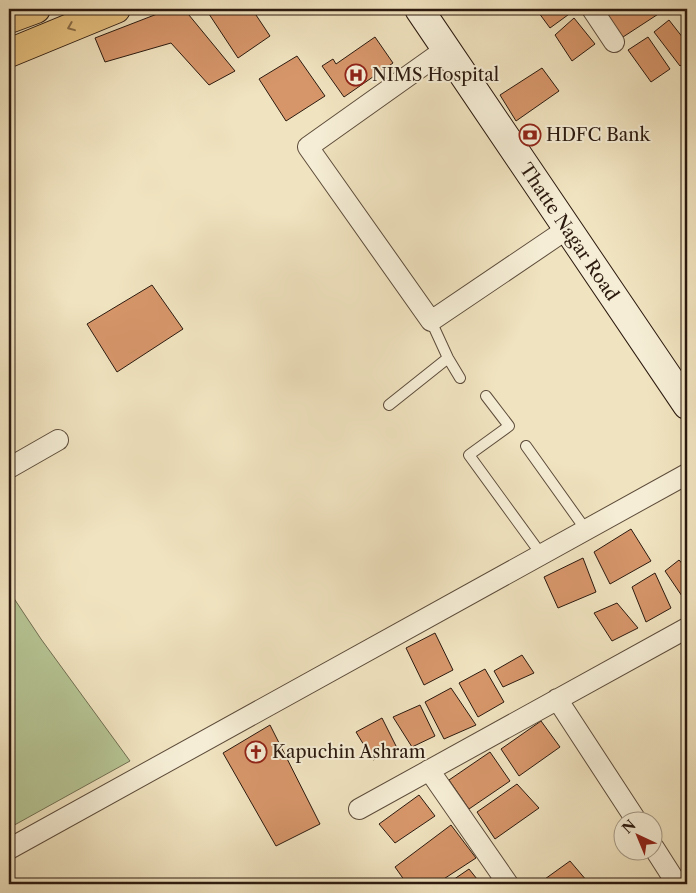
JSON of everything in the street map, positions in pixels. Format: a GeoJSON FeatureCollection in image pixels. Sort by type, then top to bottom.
{"type":"FeatureCollection","features":[{"type":"Feature","properties":{"kind":"main road"},"geometry":{"type":"LineString","coordinates":[[9,19],[36,9]]}},
{"type":"Feature","properties":{"kind":"main road"},"geometry":{"type":"LineString","coordinates":[[9,53],[116,9]]}},
{"type":"Feature","properties":{"kind":"street"},"geometry":{"type":"LineString","coordinates":[[592,9],[614,42]]}},
{"type":"Feature","properties":{"kind":"street","name":"Thatte Nagar Road"},"geometry":{"type":"LineString","coordinates":[[425,11],[446,49],[687,405]]}},
{"type":"Feature","properties":{"kind":"street"},"geometry":{"type":"LineString","coordinates":[[446,49],[308,147],[431,322],[567,229]]}},
{"type":"Feature","properties":{"kind":"street"},"geometry":{"type":"LineString","coordinates":[[9,468],[58,440]]}},
{"type":"Feature","properties":{"kind":"street"},"geometry":{"type":"LineString","coordinates":[[9,848],[687,474]]}},
{"type":"Feature","properties":{"kind":"street"},"geometry":{"type":"LineString","coordinates":[[358,809],[687,628]]}},
{"type":"Feature","properties":{"kind":"street"},"geometry":{"type":"LineString","coordinates":[[557,699],[629,810]]}},
{"type":"Feature","properties":{"kind":"street"},"geometry":{"type":"LineString","coordinates":[[429,770],[508,884]]}},
{"type":"Feature","properties":{"kind":"street"},"geometry":{"type":"LineString","coordinates":[[662,860],[677,884]]}},
{"type":"Feature","properties":{"kind":"lane"},"geometry":{"type":"LineString","coordinates":[[431,322],[460,378]]}},
{"type":"Feature","properties":{"kind":"lane"},"geometry":{"type":"LineString","coordinates":[[389,405],[448,358]]}},
{"type":"Feature","properties":{"kind":"lane"},"geometry":{"type":"LineString","coordinates":[[486,396],[508,426],[469,455],[541,554]]}},
{"type":"Feature","properties":{"kind":"lane"},"geometry":{"type":"LineString","coordinates":[[526,446],[586,530]]}},
{"type":"Feature","properties":{"kind":"green space"},"geometry":{"type":"Polygon","coordinates":[[[9,591],[41,639],[130,761],[9,828],[9,591]]]}},
{"type":"Feature","properties":{"kind":"building"},"geometry":{"type":"Polygon","coordinates":[[[170,9],[184,9],[235,71],[209,85],[171,43],[105,62],[95,38],[170,9]]]}},
{"type":"Feature","properties":{"kind":"building"},"geometry":{"type":"Polygon","coordinates":[[[210,9],[252,9],[270,36],[238,58],[207,11],[210,9]]]}},
{"type":"Feature","properties":{"kind":"building"},"geometry":{"type":"Polygon","coordinates":[[[536,9],[570,9],[572,12],[550,28],[536,9]]]}},
{"type":"Feature","properties":{"kind":"building"},"geometry":{"type":"Polygon","coordinates":[[[603,9],[666,9],[623,37],[603,9]]]}},
{"type":"Feature","properties":{"kind":"building"},"geometry":{"type":"Polygon","coordinates":[[[574,18],[595,44],[572,61],[555,35],[574,18]]]}},
{"type":"Feature","properties":{"kind":"building"},"geometry":{"type":"Polygon","coordinates":[[[669,20],[687,43],[687,60],[680,66],[654,32],[669,20]]]}},
{"type":"Feature","properties":{"kind":"building"},"geometry":{"type":"Polygon","coordinates":[[[375,37],[393,63],[344,97],[322,66],[333,59],[336,64],[375,37]]]}},
{"type":"Feature","properties":{"kind":"building"},"geometry":{"type":"Polygon","coordinates":[[[648,37],[670,69],[651,82],[628,50],[648,37]]]}},
{"type":"Feature","properties":{"kind":"building"},"geometry":{"type":"Polygon","coordinates":[[[297,56],[325,96],[286,121],[259,79],[297,56]]]}},
{"type":"Feature","properties":{"kind":"building"},"geometry":{"type":"Polygon","coordinates":[[[542,68],[559,91],[516,121],[500,95],[542,68]]]}},
{"type":"Feature","properties":{"kind":"building"},"geometry":{"type":"Polygon","coordinates":[[[152,285],[183,329],[117,372],[87,324],[152,285]]]}},
{"type":"Feature","properties":{"kind":"building"},"geometry":{"type":"Polygon","coordinates":[[[631,529],[651,561],[610,584],[594,552],[631,529]]]}},
{"type":"Feature","properties":{"kind":"building"},"geometry":{"type":"Polygon","coordinates":[[[583,558],[596,592],[558,608],[544,577],[583,558]]]}},
{"type":"Feature","properties":{"kind":"building"},"geometry":{"type":"Polygon","coordinates":[[[679,560],[687,569],[687,596],[684,599],[665,571],[679,560]]]}},
{"type":"Feature","properties":{"kind":"building"},"geometry":{"type":"Polygon","coordinates":[[[655,573],[671,608],[646,622],[632,587],[655,573]]]}},
{"type":"Feature","properties":{"kind":"building"},"geometry":{"type":"Polygon","coordinates":[[[617,603],[638,628],[612,641],[594,613],[617,603]]]}},
{"type":"Feature","properties":{"kind":"building"},"geometry":{"type":"Polygon","coordinates":[[[435,633],[453,670],[424,685],[406,648],[435,633]]]}},
{"type":"Feature","properties":{"kind":"building"},"geometry":{"type":"Polygon","coordinates":[[[522,655],[534,673],[503,687],[494,671],[522,655]]]}},
{"type":"Feature","properties":{"kind":"building"},"geometry":{"type":"Polygon","coordinates":[[[485,669],[504,702],[478,717],[459,683],[485,669]]]}},
{"type":"Feature","properties":{"kind":"building"},"geometry":{"type":"Polygon","coordinates":[[[451,688],[476,725],[444,739],[425,702],[451,688]]]}},
{"type":"Feature","properties":{"kind":"building"},"geometry":{"type":"Polygon","coordinates":[[[420,705],[435,736],[412,747],[393,717],[420,705]]]}},
{"type":"Feature","properties":{"kind":"building"},"geometry":{"type":"Polygon","coordinates":[[[382,718],[397,748],[373,760],[356,732],[382,718]]]}},
{"type":"Feature","properties":{"kind":"building"},"geometry":{"type":"Polygon","coordinates":[[[541,721],[560,747],[519,776],[501,749],[541,721]]]}},
{"type":"Feature","properties":{"kind":"building"},"geometry":{"type":"Polygon","coordinates":[[[270,725],[320,824],[276,846],[223,753],[270,725]]]}},
{"type":"Feature","properties":{"kind":"building"},"geometry":{"type":"Polygon","coordinates":[[[490,752],[510,781],[469,809],[449,780],[490,752]]]}},
{"type":"Feature","properties":{"kind":"building"},"geometry":{"type":"Polygon","coordinates":[[[517,784],[539,808],[495,839],[477,812],[517,784]]]}},
{"type":"Feature","properties":{"kind":"building"},"geometry":{"type":"Polygon","coordinates":[[[419,795],[435,816],[395,843],[379,824],[419,795]]]}},
{"type":"Feature","properties":{"kind":"building"},"geometry":{"type":"Polygon","coordinates":[[[451,825],[476,858],[436,884],[407,884],[395,867],[451,825]]]}},
{"type":"Feature","properties":{"kind":"building"},"geometry":{"type":"Polygon","coordinates":[[[570,861],[587,881],[581,884],[538,884],[570,861]]]}},
{"type":"Feature","properties":{"kind":"building"},"geometry":{"type":"Polygon","coordinates":[[[469,869],[481,884],[447,884],[469,869]]]}},
{"type":"Feature","properties":{"kind":"place","name":"NIMS Hospital"},"geometry":{"type":"Point","coordinates":[356,75]}},
{"type":"Feature","properties":{"kind":"place","name":"HDFC Bank"},"geometry":{"type":"Point","coordinates":[530,135]}},
{"type":"Feature","properties":{"kind":"place","name":"Kapuchin Ashram"},"geometry":{"type":"Point","coordinates":[256,752]}}]}
